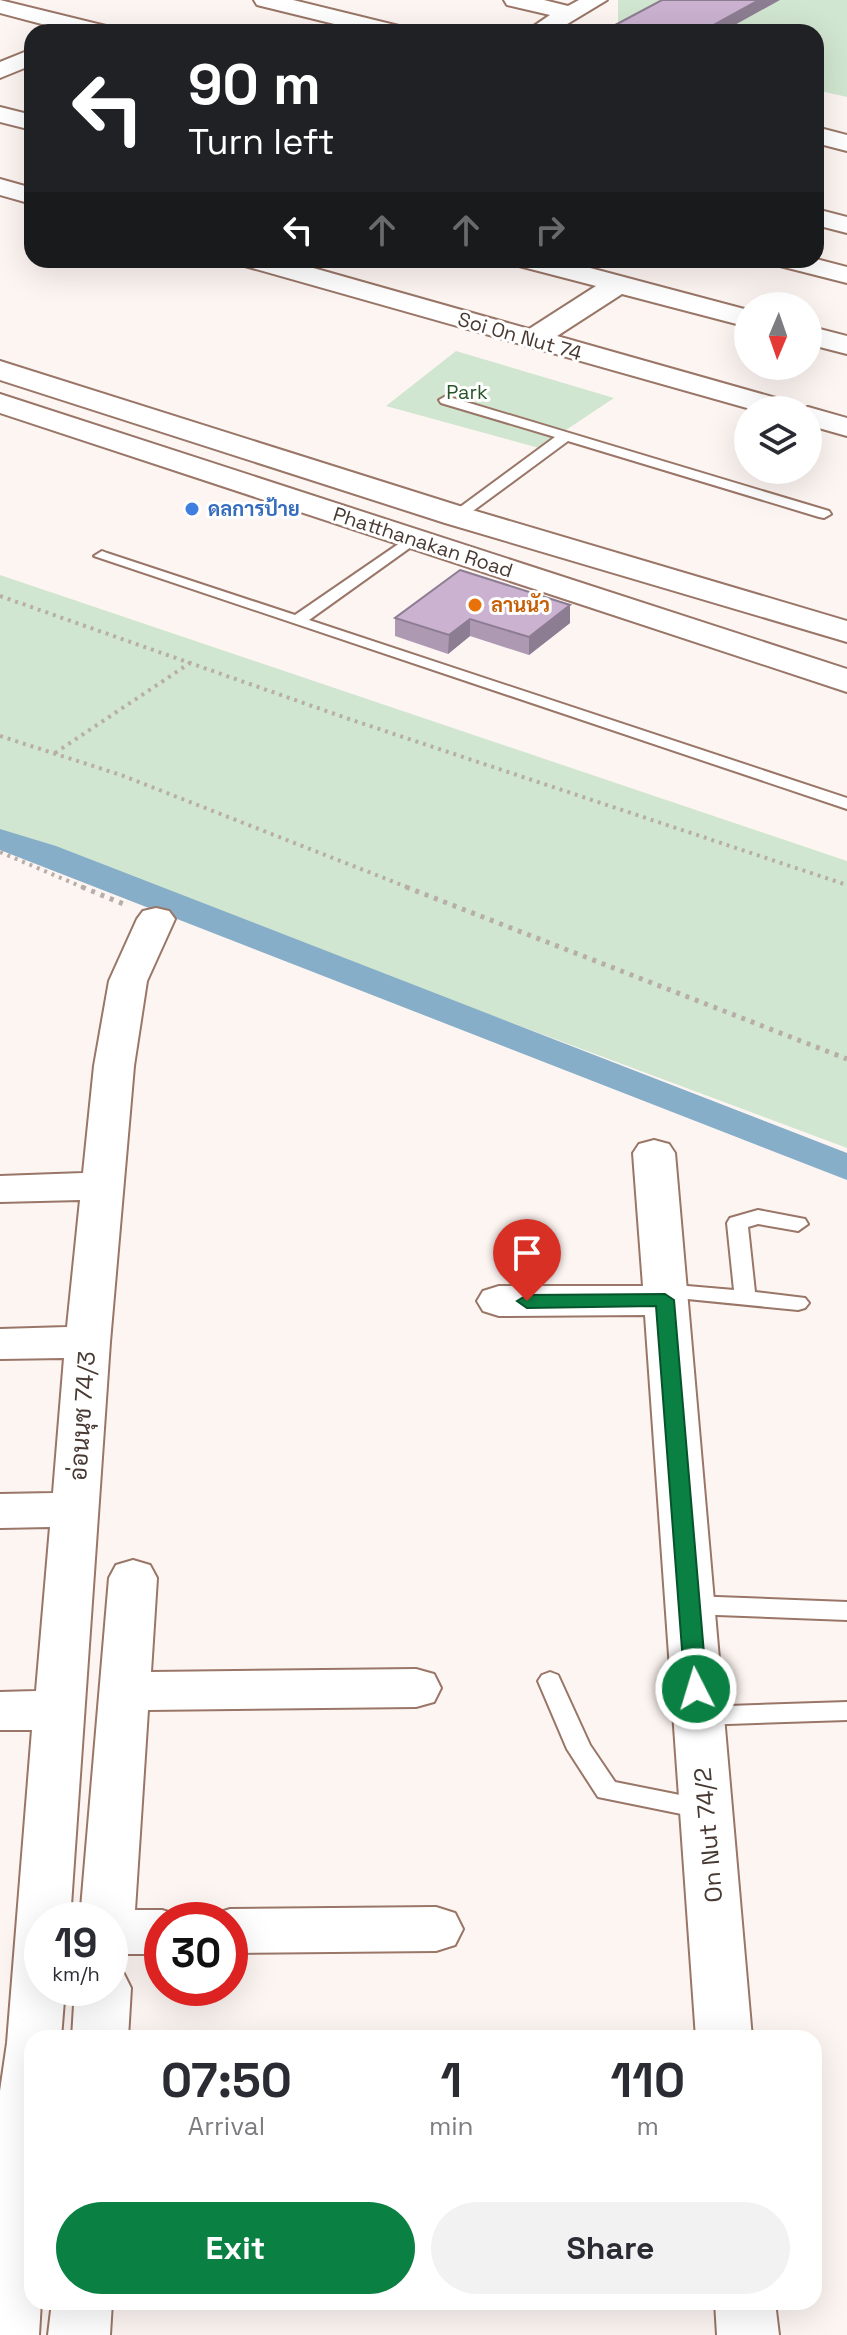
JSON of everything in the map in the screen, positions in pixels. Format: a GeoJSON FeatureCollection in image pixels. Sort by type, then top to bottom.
{"type":"FeatureCollection","features":[{"type":"Feature","properties":{"kind":"main road"},"geometry":{"type":"LineString","coordinates":[[0,6],[67,24]]}},
{"type":"Feature","properties":{"kind":"main road"},"geometry":{"type":"LineString","coordinates":[[824,219],[847,225]]}},
{"type":"Feature","properties":{"kind":"main road","name":"Phatthanakan Road"},"geometry":{"type":"LineString","coordinates":[[0,370],[457,516],[847,632]]}},
{"type":"Feature","properties":{"kind":"main road","name":"Phatthanakan Road"},"geometry":{"type":"LineString","coordinates":[[0,403],[847,681]]}},
{"type":"Feature","properties":{"kind":"street"},"geometry":{"type":"LineString","coordinates":[[265,0],[362,24]]}},
{"type":"Feature","properties":{"kind":"street"},"geometry":{"type":"LineString","coordinates":[[515,0],[573,14]]}},
{"type":"Feature","properties":{"kind":"street"},"geometry":{"type":"LineString","coordinates":[[553,24],[596,0]]}},
{"type":"Feature","properties":{"kind":"street"},"geometry":{"type":"LineString","coordinates":[[0,71],[24,60]]}},
{"type":"Feature","properties":{"kind":"street"},"geometry":{"type":"LineString","coordinates":[[0,114],[24,121]]}},
{"type":"Feature","properties":{"kind":"street"},"geometry":{"type":"LineString","coordinates":[[824,137],[847,143]]}},
{"type":"Feature","properties":{"kind":"street"},"geometry":{"type":"LineString","coordinates":[[0,187],[24,194]]}},
{"type":"Feature","properties":{"kind":"street","name":"Soi On Nut 74"},"geometry":{"type":"LineString","coordinates":[[283,268],[736,396]]}},
{"type":"Feature","properties":{"kind":"street"},"geometry":{"type":"LineString","coordinates":[[557,268],[734,315]]}},
{"type":"Feature","properties":{"kind":"street"},"geometry":{"type":"LineString","coordinates":[[820,268],[847,275]]}},
{"type":"Feature","properties":{"kind":"street"},"geometry":{"type":"LineString","coordinates":[[531,340],[617,285]]}},
{"type":"Feature","properties":{"kind":"street"},"geometry":{"type":"LineString","coordinates":[[822,339],[847,345]]}},
{"type":"Feature","properties":{"kind":"street"},"geometry":{"type":"LineString","coordinates":[[822,420],[847,427]]}},
{"type":"Feature","properties":{"kind":"street","name":"อ่อนนุช 74/3"},"geometry":{"type":"LineString","coordinates":[[44,1902],[88,1342],[114,1066],[128,981],[156,919]]}},
{"type":"Feature","properties":{"kind":"street","name":"On Nut 74/2"},"geometry":{"type":"LineString","coordinates":[[654,1153],[723,2030]]}},
{"type":"Feature","properties":{"kind":"street"},"geometry":{"type":"LineString","coordinates":[[0,1189],[103,1186]]}},
{"type":"Feature","properties":{"kind":"street"},"geometry":{"type":"LineString","coordinates":[[499,1301],[665,1295]]}},
{"type":"Feature","properties":{"kind":"street"},"geometry":{"type":"LineString","coordinates":[[0,1344],[88,1342]]}},
{"type":"Feature","properties":{"kind":"street"},"geometry":{"type":"LineString","coordinates":[[0,1511],[75,1510]]}},
{"type":"Feature","properties":{"kind":"street"},"geometry":{"type":"LineString","coordinates":[[108,1902],[133,1578]]}},
{"type":"Feature","properties":{"kind":"street"},"geometry":{"type":"LineString","coordinates":[[126,1691],[416,1688]]}},
{"type":"Feature","properties":{"kind":"street"},"geometry":{"type":"LineString","coordinates":[[0,1711],[60,1710]]}},
{"type":"Feature","properties":{"kind":"street"},"geometry":{"type":"LineString","coordinates":[[248,1931],[436,1929]]}},
{"type":"Feature","properties":{"kind":"street"},"geometry":{"type":"LineString","coordinates":[[34,2030],[36,2006]]}},
{"type":"Feature","properties":{"kind":"street"},"geometry":{"type":"LineString","coordinates":[[100,2030],[102,2006]]}},
{"type":"Feature","properties":{"kind":"street"},"geometry":{"type":"LineString","coordinates":[[8,2335],[9,2218],[24,2108]]}},
{"type":"Feature","properties":{"kind":"street"},"geometry":{"type":"LineString","coordinates":[[79,2335],[81,2310]]}},
{"type":"Feature","properties":{"kind":"street"},"geometry":{"type":"LineString","coordinates":[[746,2310],[748,2335]]}},
{"type":"Feature","properties":{"kind":"lane"},"geometry":{"type":"LineString","coordinates":[[446,400],[824,514]]}},
{"type":"Feature","properties":{"kind":"lane"},"geometry":{"type":"LineString","coordinates":[[457,516],[567,435]]}},
{"type":"Feature","properties":{"kind":"lane"},"geometry":{"type":"LineString","coordinates":[[298,620],[413,539]]}},
{"type":"Feature","properties":{"kind":"lane"},"geometry":{"type":"LineString","coordinates":[[102,556],[847,804]]}},
{"type":"Feature","properties":{"kind":"lane"},"geometry":{"type":"LineString","coordinates":[[745,1298],[737,1223],[758,1217],[798,1224]]}},
{"type":"Feature","properties":{"kind":"lane"},"geometry":{"type":"LineString","coordinates":[[665,1295],[798,1303]]}},
{"type":"Feature","properties":{"kind":"lane"},"geometry":{"type":"LineString","coordinates":[[690,1605],[847,1611]]}},
{"type":"Feature","properties":{"kind":"lane"},"geometry":{"type":"LineString","coordinates":[[550,1681],[579,1749],[607,1790],[706,1809]]}},
{"type":"Feature","properties":{"kind":"lane"},"geometry":{"type":"LineString","coordinates":[[699,1716],[847,1711]]}},
{"type":"Feature","properties":{"kind":"path"},"geometry":{"type":"LineString","coordinates":[[0,596],[847,885]]}},
{"type":"Feature","properties":{"kind":"path"},"geometry":{"type":"LineString","coordinates":[[54,753],[190,663]]}},
{"type":"Feature","properties":{"kind":"path"},"geometry":{"type":"LineString","coordinates":[[0,736],[121,775],[847,1059]]}},
{"type":"Feature","properties":{"kind":"path"},"geometry":{"type":"LineString","coordinates":[[0,852],[156,919]]}},
{"type":"Feature","properties":{"kind":"green space"},"geometry":{"type":"Polygon","coordinates":[[[618,0],[847,0],[847,97],[824,92],[824,24],[618,23],[618,0]]]}},
{"type":"Feature","properties":{"kind":"green space","name":"Park"},"geometry":{"type":"Polygon","coordinates":[[[456,351],[614,398],[539,448],[386,406],[456,351]]]}},
{"type":"Feature","properties":{"kind":"green space"},"geometry":{"type":"Polygon","coordinates":[[[0,575],[847,861],[847,1148],[0,832],[0,575]]]}},
{"type":"Feature","properties":{"kind":"building"},"geometry":{"type":"Polygon","coordinates":[[[662,0],[759,0],[716,24],[617,24],[662,0]]]}},
{"type":"Feature","properties":{"kind":"building"},"geometry":{"type":"Polygon","coordinates":[[[460,570],[570,605],[529,637],[470,619],[449,635],[395,618],[460,570]]]}},
{"type":"Feature","properties":{"kind":"waterway"},"geometry":{"type":"LineString","coordinates":[[0,839],[44,853],[847,1167]]}},
{"type":"Feature","properties":{"kind":"place","name":"ดลการป้าย"},"geometry":{"type":"Point","coordinates":[192,509]}},
{"type":"Feature","properties":{"kind":"place","name":"ลานนัว"},"geometry":{"type":"Point","coordinates":[475,605]}},
{"type":"Feature","properties":{"kind":"route"},"geometry":{"type":"LineString","coordinates":[[527,1301],[665,1300],[696,1689]]}}]}
